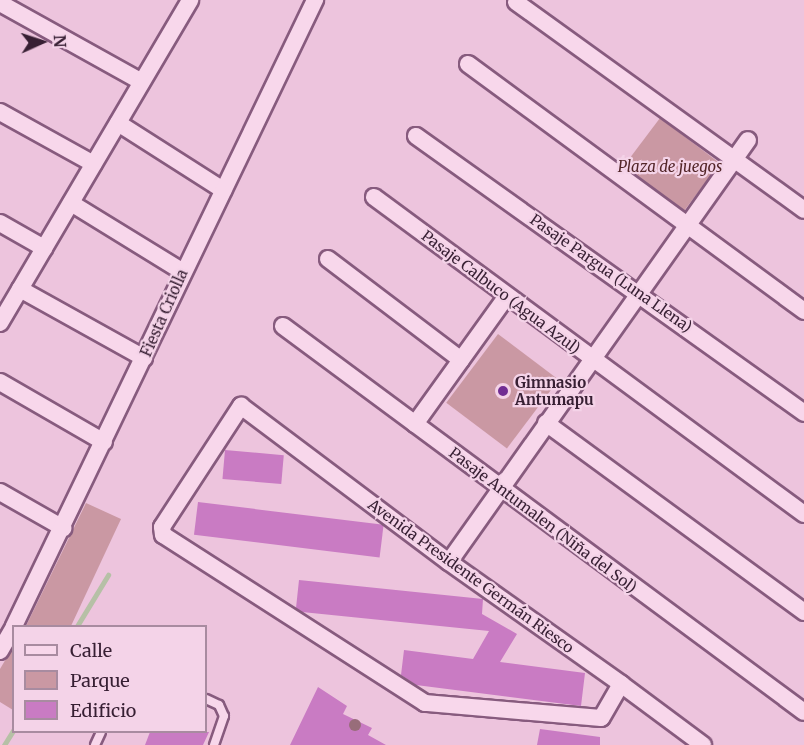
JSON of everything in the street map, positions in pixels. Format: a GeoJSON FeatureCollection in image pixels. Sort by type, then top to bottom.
{"type":"FeatureCollection","features":[{"type":"Feature","properties":{"kind":"street","name":"Fiesta Criolla"},"geometry":{"type":"LineString","coordinates":[[15,625],[315,0]]}},
{"type":"Feature","properties":{"kind":"street"},"geometry":{"type":"LineString","coordinates":[[0,323],[188,1]]}},
{"type":"Feature","properties":{"kind":"street"},"geometry":{"type":"LineString","coordinates":[[516,2],[804,210]]}},
{"type":"Feature","properties":{"kind":"street"},"geometry":{"type":"LineString","coordinates":[[0,3],[142,82]]}},
{"type":"Feature","properties":{"kind":"street"},"geometry":{"type":"LineString","coordinates":[[468,64],[804,311]]}},
{"type":"Feature","properties":{"kind":"street"},"geometry":{"type":"LineString","coordinates":[[0,112],[94,164]]}},
{"type":"Feature","properties":{"kind":"street"},"geometry":{"type":"LineString","coordinates":[[118,123],[223,190]]}},
{"type":"Feature","properties":{"kind":"street","name":"Pasaje Pargua (Luna Llena)"},"geometry":{"type":"LineString","coordinates":[[416,136],[642,294],[804,413]]}},
{"type":"Feature","properties":{"kind":"street"},"geometry":{"type":"LineString","coordinates":[[449,562],[591,360],[642,294],[748,140]]}},
{"type":"Feature","properties":{"kind":"street","name":"Pasaje Calbuco (Agua Azul)"},"geometry":{"type":"LineString","coordinates":[[374,196],[591,360],[804,514]]}},
{"type":"Feature","properties":{"kind":"street"},"geometry":{"type":"LineString","coordinates":[[71,203],[183,272]]}},
{"type":"Feature","properties":{"kind":"street"},"geometry":{"type":"LineString","coordinates":[[0,223],[44,248]]}},
{"type":"Feature","properties":{"kind":"street"},"geometry":{"type":"LineString","coordinates":[[328,259],[461,360]]}},
{"type":"Feature","properties":{"kind":"street"},"geometry":{"type":"LineString","coordinates":[[20,289],[144,358]]}},
{"type":"Feature","properties":{"kind":"street"},"geometry":{"type":"LineString","coordinates":[[415,424],[507,297]]}},
{"type":"Feature","properties":{"kind":"street","name":"Pasaje Antumalen (Niña del Sol)"},"geometry":{"type":"LineString","coordinates":[[283,326],[804,712]]}},
{"type":"Feature","properties":{"kind":"street"},"geometry":{"type":"LineString","coordinates":[[0,382],[104,442]]}},
{"type":"Feature","properties":{"kind":"street","name":"Avenida Presidente Germán Riesco"},"geometry":{"type":"LineString","coordinates":[[621,684],[601,718],[425,703],[163,535],[162,527],[241,406],[449,562],[621,684],[703,745]]}},
{"type":"Feature","properties":{"kind":"street"},"geometry":{"type":"LineString","coordinates":[[546,423],[804,612]]}},
{"type":"Feature","properties":{"kind":"street"},"geometry":{"type":"LineString","coordinates":[[0,492],[63,528]]}},
{"type":"Feature","properties":{"kind":"street","name":"Fiesta Criolla"},"geometry":{"type":"LineString","coordinates":[[1,648],[12,630]]}},
{"type":"Feature","properties":{"kind":"lane"},"geometry":{"type":"LineString","coordinates":[[207,699],[219,705],[224,716],[214,745]]}},
{"type":"Feature","properties":{"kind":"green space","name":"Plaza de juegos"},"geometry":{"type":"Polygon","coordinates":[[[660,118],[720,163],[680,217],[620,172],[660,118]]]}},
{"type":"Feature","properties":{"kind":"green space","name":"Gimnasio Antumapu"},"geometry":{"type":"Polygon","coordinates":[[[498,334],[559,380],[507,448],[446,403],[498,334]]]}},
{"type":"Feature","properties":{"kind":"green space"},"geometry":{"type":"Polygon","coordinates":[[[86,503],[121,519],[71,625],[26,625],[86,503]]]}},
{"type":"Feature","properties":{"kind":"green space"},"geometry":{"type":"Polygon","coordinates":[[[12,649],[12,709],[0,702],[0,669],[12,649]]]}},
{"type":"Feature","properties":{"kind":"building"},"geometry":{"type":"Polygon","coordinates":[[[225,450],[284,455],[281,484],[222,479],[225,450]]]}},
{"type":"Feature","properties":{"kind":"building"},"geometry":{"type":"Polygon","coordinates":[[[198,502],[384,525],[380,558],[194,535],[198,502]]]}},
{"type":"Feature","properties":{"kind":"building"},"geometry":{"type":"Polygon","coordinates":[[[299,580],[483,599],[482,614],[517,634],[500,662],[585,673],[581,706],[416,685],[401,675],[404,650],[473,659],[489,631],[302,612],[296,608],[299,580]]]}},
{"type":"Feature","properties":{"kind":"building"},"geometry":{"type":"Polygon","coordinates":[[[318,687],[347,706],[343,714],[372,728],[368,735],[386,745],[290,745],[318,687]]]}},
{"type":"Feature","properties":{"kind":"building"},"geometry":{"type":"Polygon","coordinates":[[[540,729],[600,737],[600,745],[537,745],[540,729]]]}},
{"type":"Feature","properties":{"kind":"building"},"geometry":{"type":"Polygon","coordinates":[[[209,732],[203,745],[145,745],[150,733],[209,732]]]}},
{"type":"Feature","properties":{"kind":"waterway"},"geometry":{"type":"LineString","coordinates":[[78,625],[108,575]]}},
{"type":"Feature","properties":{"kind":"waterway"},"geometry":{"type":"LineString","coordinates":[[4,745],[12,732]]}},
{"type":"Feature","properties":{"kind":"place","name":"Gimnasio Antumapu"},"geometry":{"type":"Point","coordinates":[503,391]}}]}
